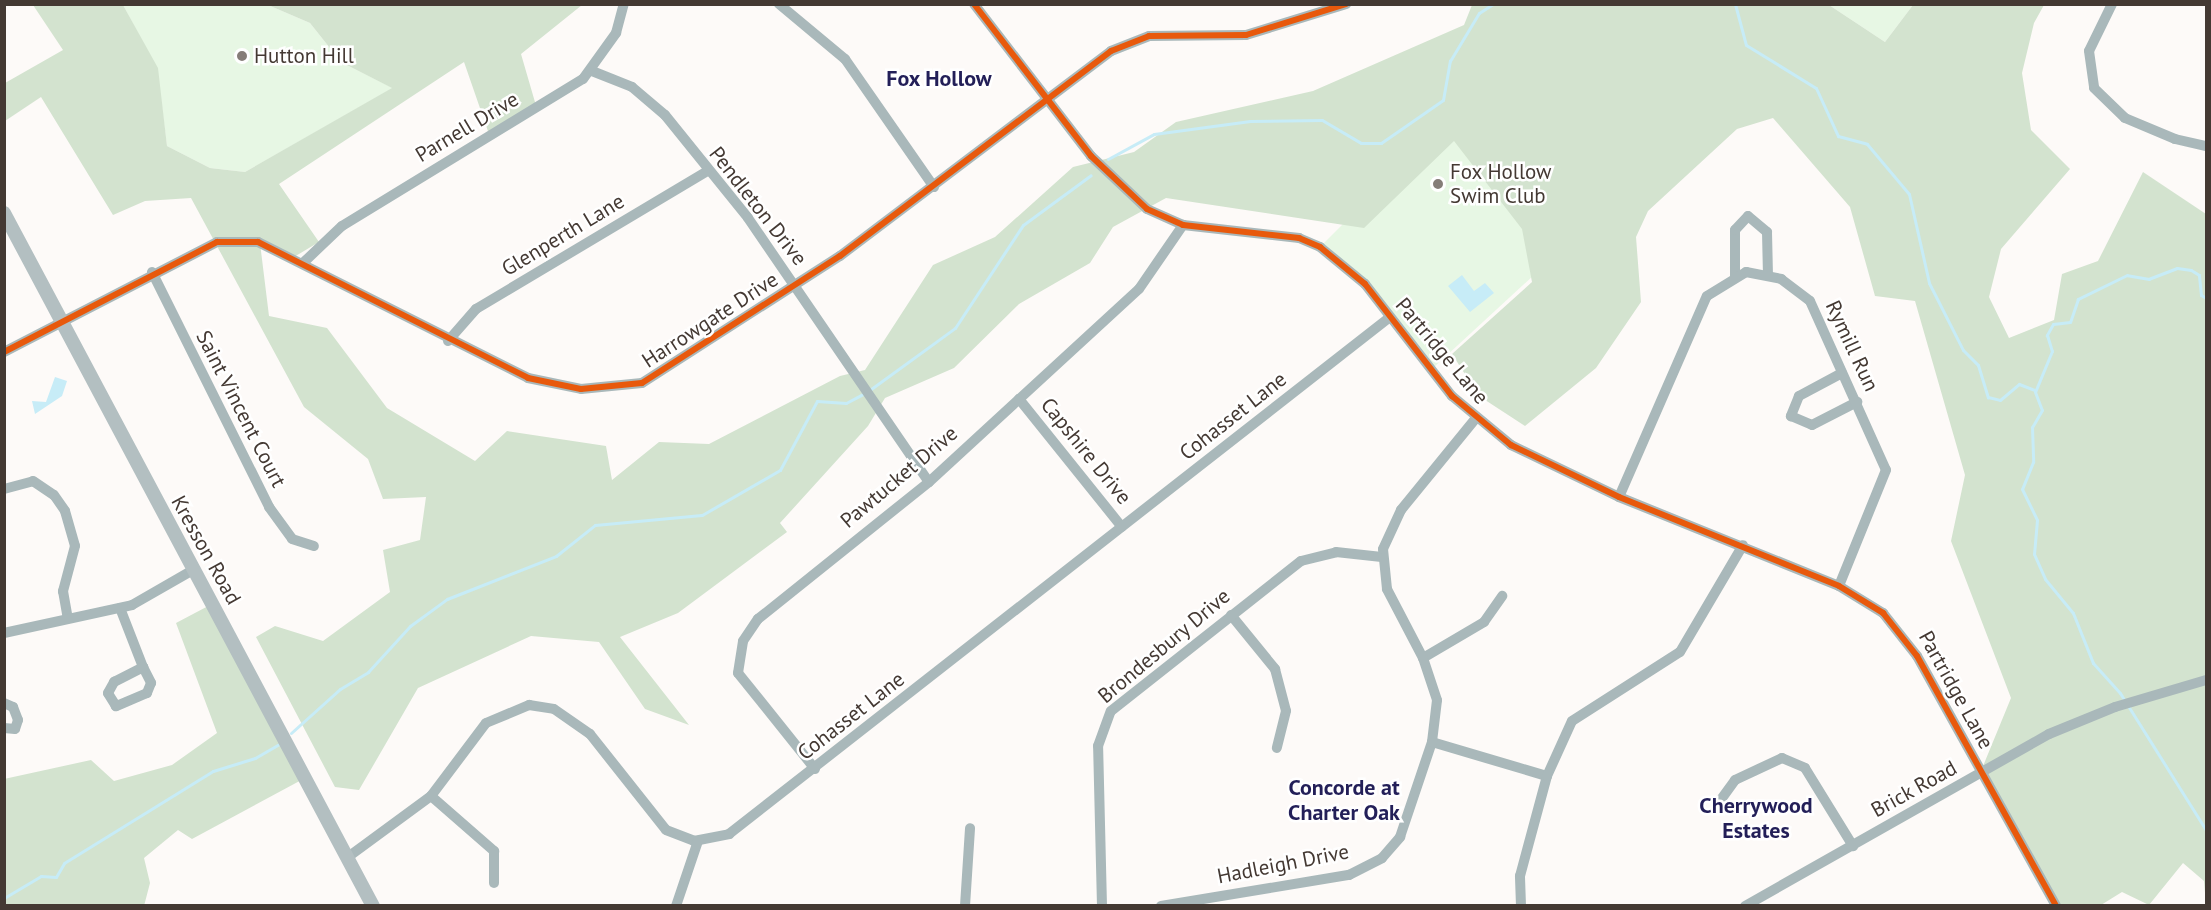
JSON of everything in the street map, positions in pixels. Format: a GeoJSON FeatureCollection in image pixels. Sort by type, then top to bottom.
{"type":"FeatureCollection","features":[{"type":"Feature","properties":{"kind":"street","name":"Parnell Drive"},"geometry":{"type":"LineString","coordinates":[[304,262],[342,226],[592,71],[616,33],[624,4]]}},
{"type":"Feature","properties":{"kind":"street"},"geometry":{"type":"LineString","coordinates":[[779,4],[845,59],[934,187]]}},
{"type":"Feature","properties":{"kind":"street","name":"Partridge Lane"},"geometry":{"type":"LineString","coordinates":[[974,4],[1046,98],[1130,196],[1183,225],[1299,238],[1320,247],[1345,264],[1476,418],[1511,445],[1619,497],[1743,545],[1839,586],[1883,613],[1900,632],[2056,906]]}},
{"type":"Feature","properties":{"kind":"street","name":"Harrowgate Drive"},"geometry":{"type":"LineString","coordinates":[[4,352],[62,323],[152,272],[217,242],[258,242],[304,262],[448,341],[528,378],[580,389],[642,383],[795,285],[934,187],[1046,98],[1111,51],[1149,36],[1246,35],[1346,4]]}},
{"type":"Feature","properties":{"kind":"street"},"geometry":{"type":"LineString","coordinates":[[2112,4],[2089,51],[2094,88],[2125,118],[2175,139],[2206,146]]}},
{"type":"Feature","properties":{"kind":"street","name":"Pendleton Drive"},"geometry":{"type":"LineString","coordinates":[[592,71],[632,87],[665,115],[706,172],[748,218],[929,482]]}},
{"type":"Feature","properties":{"kind":"street","name":"Glenperth Lane"},"geometry":{"type":"LineString","coordinates":[[448,341],[476,309],[706,172]]}},
{"type":"Feature","properties":{"kind":"street","name":"Kresson Road"},"geometry":{"type":"LineString","coordinates":[[4,213],[373,906]]}},
{"type":"Feature","properties":{"kind":"street"},"geometry":{"type":"LineString","coordinates":[[1619,497],[1698,310],[1720,284],[1735,277],[1735,230],[1748,216],[1767,232],[1768,275]]}},
{"type":"Feature","properties":{"kind":"street","name":"Pawtucket Drive"},"geometry":{"type":"LineString","coordinates":[[815,769],[743,686],[736,662],[743,641],[772,604],[929,482],[1153,275],[1183,225]]}},
{"type":"Feature","properties":{"kind":"street","name":"Saint Vincent Court"},"geometry":{"type":"LineString","coordinates":[[152,272],[210,397],[269,507],[292,539],[314,546]]}},
{"type":"Feature","properties":{"kind":"street","name":"Rymill Run"},"geometry":{"type":"LineString","coordinates":[[1735,277],[1746,272],[1768,275],[1797,288],[1810,301],[1886,470],[1885,484],[1839,586]]}},
{"type":"Feature","properties":{"kind":"street","name":"Cohasset Lane"},"geometry":{"type":"LineString","coordinates":[[698,841],[729,834],[753,821],[815,769],[1390,317]]}},
{"type":"Feature","properties":{"kind":"street"},"geometry":{"type":"LineString","coordinates":[[1842,373],[1799,396],[1791,416],[1812,425],[1857,402]]}},
{"type":"Feature","properties":{"kind":"street","name":"Capshire Drive"},"geometry":{"type":"LineString","coordinates":[[1019,399],[1122,527]]}},
{"type":"Feature","properties":{"kind":"street"},"geometry":{"type":"LineString","coordinates":[[1382,557],[1401,510],[1476,418]]}},
{"type":"Feature","properties":{"kind":"street"},"geometry":{"type":"LineString","coordinates":[[4,489],[33,481],[54,495],[65,511],[75,546],[63,591],[68,619]]}},
{"type":"Feature","properties":{"kind":"street"},"geometry":{"type":"LineString","coordinates":[[1521,906],[1520,876],[1547,776],[1558,747],[1581,711],[1690,642],[1743,545]]}},
{"type":"Feature","properties":{"kind":"street","name":"Brondesbury Drive"},"geometry":{"type":"LineString","coordinates":[[1102,906],[1097,782],[1105,719],[1284,571],[1318,553],[1382,557]]}},
{"type":"Feature","properties":{"kind":"street","name":"Hadleigh Drive"},"geometry":{"type":"LineString","coordinates":[[1161,906],[1326,880],[1371,866],[1400,837],[1432,742],[1437,700],[1423,658],[1396,613],[1382,557]]}},
{"type":"Feature","properties":{"kind":"street"},"geometry":{"type":"LineString","coordinates":[[4,633],[120,608],[193,570]]}},
{"type":"Feature","properties":{"kind":"street"},"geometry":{"type":"LineString","coordinates":[[1423,658],[1484,622],[1502,596]]}},
{"type":"Feature","properties":{"kind":"street"},"geometry":{"type":"LineString","coordinates":[[120,608],[143,667]]}},
{"type":"Feature","properties":{"kind":"street"},"geometry":{"type":"LineString","coordinates":[[1231,615],[1275,669],[1286,711],[1277,748]]}},
{"type":"Feature","properties":{"kind":"street","name":"Brick Road"},"geometry":{"type":"LineString","coordinates":[[1745,906],[2049,734],[2115,707],[2206,680]]}},
{"type":"Feature","properties":{"kind":"street"},"geometry":{"type":"LineString","coordinates":[[4,703],[14,707],[18,720],[12,731],[4,728]]}},
{"type":"Feature","properties":{"kind":"street"},"geometry":{"type":"LineString","coordinates":[[348,857],[431,796],[486,723],[513,708],[544,705],[590,734],[654,820],[698,841],[676,906]]}},
{"type":"Feature","properties":{"kind":"street"},"geometry":{"type":"LineString","coordinates":[[1432,742],[1547,776]]}},
{"type":"Feature","properties":{"kind":"street"},"geometry":{"type":"LineString","coordinates":[[1717,805],[1735,780],[1782,758],[1805,768],[1853,846]]}},
{"type":"Feature","properties":{"kind":"street"},"geometry":{"type":"LineString","coordinates":[[431,796],[494,851],[494,883]]}},
{"type":"Feature","properties":{"kind":"street"},"geometry":{"type":"LineString","coordinates":[[965,906],[970,828]]}},
{"type":"Feature","properties":{"kind":"green space"},"geometry":{"type":"Polygon","coordinates":[[[33,5],[123,5],[158,68],[167,146],[210,168],[245,172],[392,88],[341,62],[310,23],[268,5],[582,5],[521,54],[537,109],[490,137],[464,62],[279,184],[319,242],[294,257],[260,243],[269,316],[327,328],[387,408],[475,461],[507,431],[606,446],[612,480],[659,442],[709,444],[840,376],[865,370],[933,265],[995,237],[1073,167],[1134,152],[1176,122],[1313,91],[1464,25],[1472,5],[1829,5],[1885,42],[1913,5],[2044,5],[2034,23],[2022,73],[2031,130],[2070,169],[2001,249],[1989,297],[2009,338],[2054,320],[2062,274],[2098,261],[2143,172],[2206,214],[2206,905],[2204,881],[2183,863],[2149,905],[2122,892],[2101,905],[2056,905],[1981,771],[2011,698],[1951,541],[1965,475],[1915,301],[1875,296],[1850,207],[1773,118],[1737,129],[1648,211],[1636,237],[1641,302],[1596,368],[1525,426],[1479,396],[1452,354],[1532,282],[1522,229],[1454,141],[1364,228],[1166,198],[1113,227],[1090,263],[1019,304],[954,368],[885,398],[868,426],[780,523],[787,532],[678,613],[620,637],[689,725],[645,709],[599,642],[531,636],[418,688],[359,790],[335,787],[256,637],[275,626],[323,641],[390,592],[383,550],[420,540],[426,497],[383,499],[368,459],[304,407],[191,198],[145,201],[113,215],[41,97],[5,121],[5,83],[63,50],[33,5]]]}},
{"type":"Feature","properties":{"kind":"green space"},"geometry":{"type":"Polygon","coordinates":[[[123,5],[268,5],[310,23],[341,62],[393,88],[245,172],[210,168],[167,146],[157,68],[123,5]]]}},
{"type":"Feature","properties":{"kind":"green space"},"geometry":{"type":"Polygon","coordinates":[[[1829,5],[1913,5],[1885,42],[1829,5]]]}},
{"type":"Feature","properties":{"kind":"green space","name":"Fox Hollow Swim Club"},"geometry":{"type":"Polygon","coordinates":[[[1447,120],[1547,263],[1432,369],[1365,284],[1320,247],[1447,120]]]}},
{"type":"Feature","properties":{"kind":"green space"},"geometry":{"type":"Polygon","coordinates":[[[212,604],[307,777],[192,839],[178,830],[144,858],[150,883],[144,906],[5,905],[4,779],[91,760],[114,781],[172,765],[217,733],[176,623],[212,604]]]}},
{"type":"Feature","properties":{"kind":"water"},"geometry":{"type":"Polygon","coordinates":[[[1462,275],[1474,291],[1485,283],[1494,293],[1470,312],[1448,286],[1462,275]]]}},
{"type":"Feature","properties":{"kind":"water"},"geometry":{"type":"Polygon","coordinates":[[[55,377],[67,381],[62,396],[35,414],[32,401],[46,402],[55,377]]]}},
{"type":"Feature","properties":{"kind":"waterway"},"geometry":{"type":"LineString","coordinates":[[1108,159],[1154,134],[1250,121],[1322,120],[1361,143],[1381,143],[1443,100],[1450,61],[1479,13],[1493,4]]}},
{"type":"Feature","properties":{"kind":"waterway"},"geometry":{"type":"LineString","coordinates":[[1735,4],[1746,45],[1816,88],[1838,136],[1867,144],[1909,194],[1929,283],[1963,350],[1978,365],[1988,397],[2000,400],[2019,384],[2035,390]]}},
{"type":"Feature","properties":{"kind":"waterway"},"geometry":{"type":"LineString","coordinates":[[871,389],[955,328],[1023,225],[1091,175]]}},
{"type":"Feature","properties":{"kind":"waterway"},"geometry":{"type":"LineString","coordinates":[[2206,298],[2201,295],[2199,275],[2191,270],[2177,268],[2149,279],[2127,275],[2078,299],[2070,322],[2053,324],[2047,335],[2052,351],[2035,392],[2042,410],[2032,427],[2033,462],[2022,489],[2037,520],[2034,554],[2045,579],[2073,613],[2093,663],[2120,693],[2206,830]]}},
{"type":"Feature","properties":{"kind":"waterway"},"geometry":{"type":"LineString","coordinates":[[291,733],[340,689],[368,672],[410,626],[447,599],[556,556],[595,525],[702,515],[780,470],[817,401],[846,403],[863,394]]}},
{"type":"Feature","properties":{"kind":"waterway"},"geometry":{"type":"LineString","coordinates":[[4,898],[41,876],[56,877],[64,863],[213,771],[255,758],[279,744]]}},
{"type":"Feature","properties":{"kind":"cycle path"},"geometry":{"type":"LineString","coordinates":[[974,4],[1091,156],[1147,209],[1183,225],[1299,238],[1320,247],[1365,284],[1452,396],[1511,445],[1619,497],[1839,586],[1883,613],[1917,656],[2056,906]]}},
{"type":"Feature","properties":{"kind":"cycle path"},"geometry":{"type":"LineString","coordinates":[[4,352],[217,242],[258,242],[528,378],[581,389],[642,383],[840,256],[1111,51],[1149,36],[1246,35],[1346,4]]}},
{"type":"Feature","properties":{"kind":"place","name":"Hutton Hill"},"geometry":{"type":"Point","coordinates":[242,56]}},
{"type":"Feature","properties":{"kind":"place","name":"Fox Hollow Swim Club"},"geometry":{"type":"Point","coordinates":[1438,184]}},
{"type":"Feature","properties":{"kind":"district","name":"Fox Hollow"},"geometry":{"type":"Point","coordinates":[939,79]}},
{"type":"Feature","properties":{"kind":"district","name":"Concorde at Charter Oak"},"geometry":{"type":"Point","coordinates":[1344,800]}},
{"type":"Feature","properties":{"kind":"district","name":"Cherrywood Estates"},"geometry":{"type":"Point","coordinates":[1756,818]}}]}
